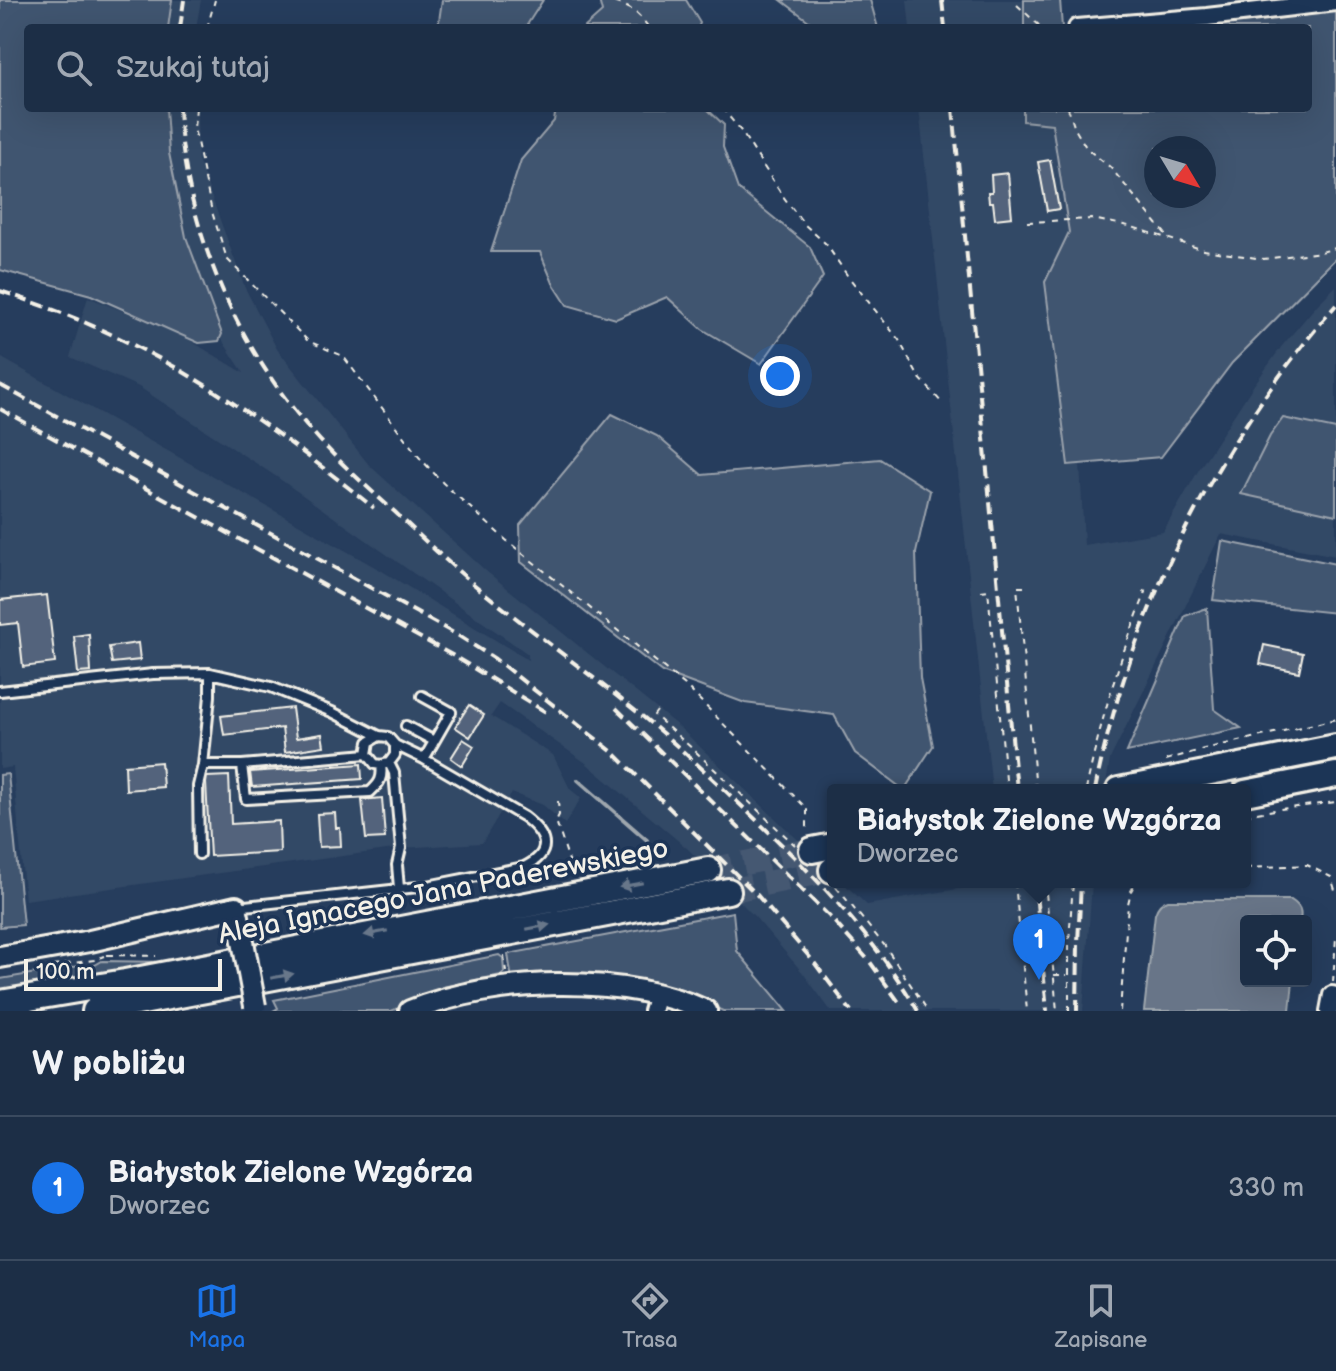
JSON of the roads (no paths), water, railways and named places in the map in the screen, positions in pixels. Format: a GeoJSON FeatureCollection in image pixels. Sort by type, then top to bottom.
{"type":"FeatureCollection","features":[{"type":"Feature","properties":{"kind":"main road"},"geometry":{"type":"LineString","coordinates":[[1294,755],[1336,740]]}},
{"type":"Feature","properties":{"kind":"main road"},"geometry":{"type":"LineString","coordinates":[[1149,784],[1336,747]]}},
{"type":"Feature","properties":{"kind":"main road"},"geometry":{"type":"LineString","coordinates":[[1251,792],[1336,775]]}},
{"type":"Feature","properties":{"kind":"main road"},"geometry":{"type":"LineString","coordinates":[[1275,788],[1336,785]]}},
{"type":"Feature","properties":{"kind":"main road","name":"Aleja Ignacego Jana Paderewskiego"},"geometry":{"type":"LineString","coordinates":[[0,1003],[125,982],[708,870]]}},
{"type":"Feature","properties":{"kind":"main road","name":"Aleja Ignacego Jana Paderewskiego"},"geometry":{"type":"LineString","coordinates":[[95,1011],[728,891]]}},
{"type":"Feature","properties":{"kind":"street"},"geometry":{"type":"LineString","coordinates":[[1124,24],[1336,2]]}},
{"type":"Feature","properties":{"kind":"street"},"geometry":{"type":"LineString","coordinates":[[0,957],[90,941],[236,907],[256,1009]]}},
{"type":"Feature","properties":{"kind":"street"},"geometry":{"type":"LineString","coordinates":[[410,1011],[445,998],[477,991],[585,985],[614,986],[654,1002],[706,1011]]}},
{"type":"Feature","properties":{"kind":"lane"},"geometry":{"type":"LineString","coordinates":[[0,691],[153,674],[210,673],[271,687],[332,712],[379,736],[388,737],[395,745],[524,817],[538,828],[544,841],[543,854],[524,867],[427,886],[236,907]]}},
{"type":"Feature","properties":{"kind":"lane"},"geometry":{"type":"LineString","coordinates":[[199,854],[198,786],[203,765],[210,673]]}},
{"type":"Feature","properties":{"kind":"lane"},"geometry":{"type":"LineString","coordinates":[[422,696],[451,712],[424,759]]}},
{"type":"Feature","properties":{"kind":"lane"},"geometry":{"type":"LineString","coordinates":[[406,726],[434,741]]}},
{"type":"Feature","properties":{"kind":"lane"},"geometry":{"type":"LineString","coordinates":[[379,736],[369,742],[367,754],[370,760],[385,764],[394,773],[401,848],[397,865],[399,888]]}},
{"type":"Feature","properties":{"kind":"lane"},"geometry":{"type":"LineString","coordinates":[[242,765],[246,799],[370,792],[379,784],[385,764],[395,755],[395,745]]}},
{"type":"Feature","properties":{"kind":"lane"},"geometry":{"type":"LineString","coordinates":[[203,765],[242,765],[367,754]]}},
{"type":"Feature","properties":{"kind":"waterway"},"geometry":{"type":"LineString","coordinates":[[578,780],[647,840]]}},
{"type":"Feature","properties":{"kind":"tunnel"},"geometry":{"type":"LineString","coordinates":[[708,870],[812,850]]}},
{"type":"Feature","properties":{"kind":"tunnel"},"geometry":{"type":"LineString","coordinates":[[728,891],[827,871]]}},
{"type":"Feature","properties":{"kind":"railway"},"geometry":{"type":"LineString","coordinates":[[181,24],[184,0]]}},
{"type":"Feature","properties":{"kind":"railway"},"geometry":{"type":"LineString","coordinates":[[942,0],[945,24]]}},
{"type":"Feature","properties":{"kind":"railway"},"geometry":{"type":"LineString","coordinates":[[179,112],[183,153],[204,242],[239,325],[288,402],[336,457],[452,565],[656,728],[773,837],[862,931],[918,1011]]}},
{"type":"Feature","properties":{"kind":"railway"},"geometry":{"type":"LineString","coordinates":[[953,112],[1016,784]]}},
{"type":"Feature","properties":{"kind":"railway"},"geometry":{"type":"LineString","coordinates":[[0,291],[111,334],[191,376],[277,433],[374,508]]}},
{"type":"Feature","properties":{"kind":"railway"},"geometry":{"type":"LineString","coordinates":[[1096,784],[1131,658],[1155,594],[1184,532],[1253,414],[1336,305]]}},
{"type":"Feature","properties":{"kind":"railway"},"geometry":{"type":"LineString","coordinates":[[0,385],[459,636],[495,659],[614,753],[758,896],[851,1011]]}},
{"type":"Feature","properties":{"kind":"railway"},"geometry":{"type":"LineString","coordinates":[[0,409],[452,655],[549,714]]}},
{"type":"Feature","properties":{"kind":"railway"},"geometry":{"type":"LineString","coordinates":[[616,708],[831,918],[870,962],[901,1005]]}},
{"type":"Feature","properties":{"kind":"railway"},"geometry":{"type":"LineString","coordinates":[[1036,888],[1047,1011]]}},
{"type":"Feature","properties":{"kind":"railway"},"geometry":{"type":"LineString","coordinates":[[1077,1011],[1081,888]]}},
{"type":"Feature","properties":{"kind":"place","name":"Białystok Zielone Wzgórza"},"geometry":{"type":"Point","coordinates":[1039,980]}}]}
